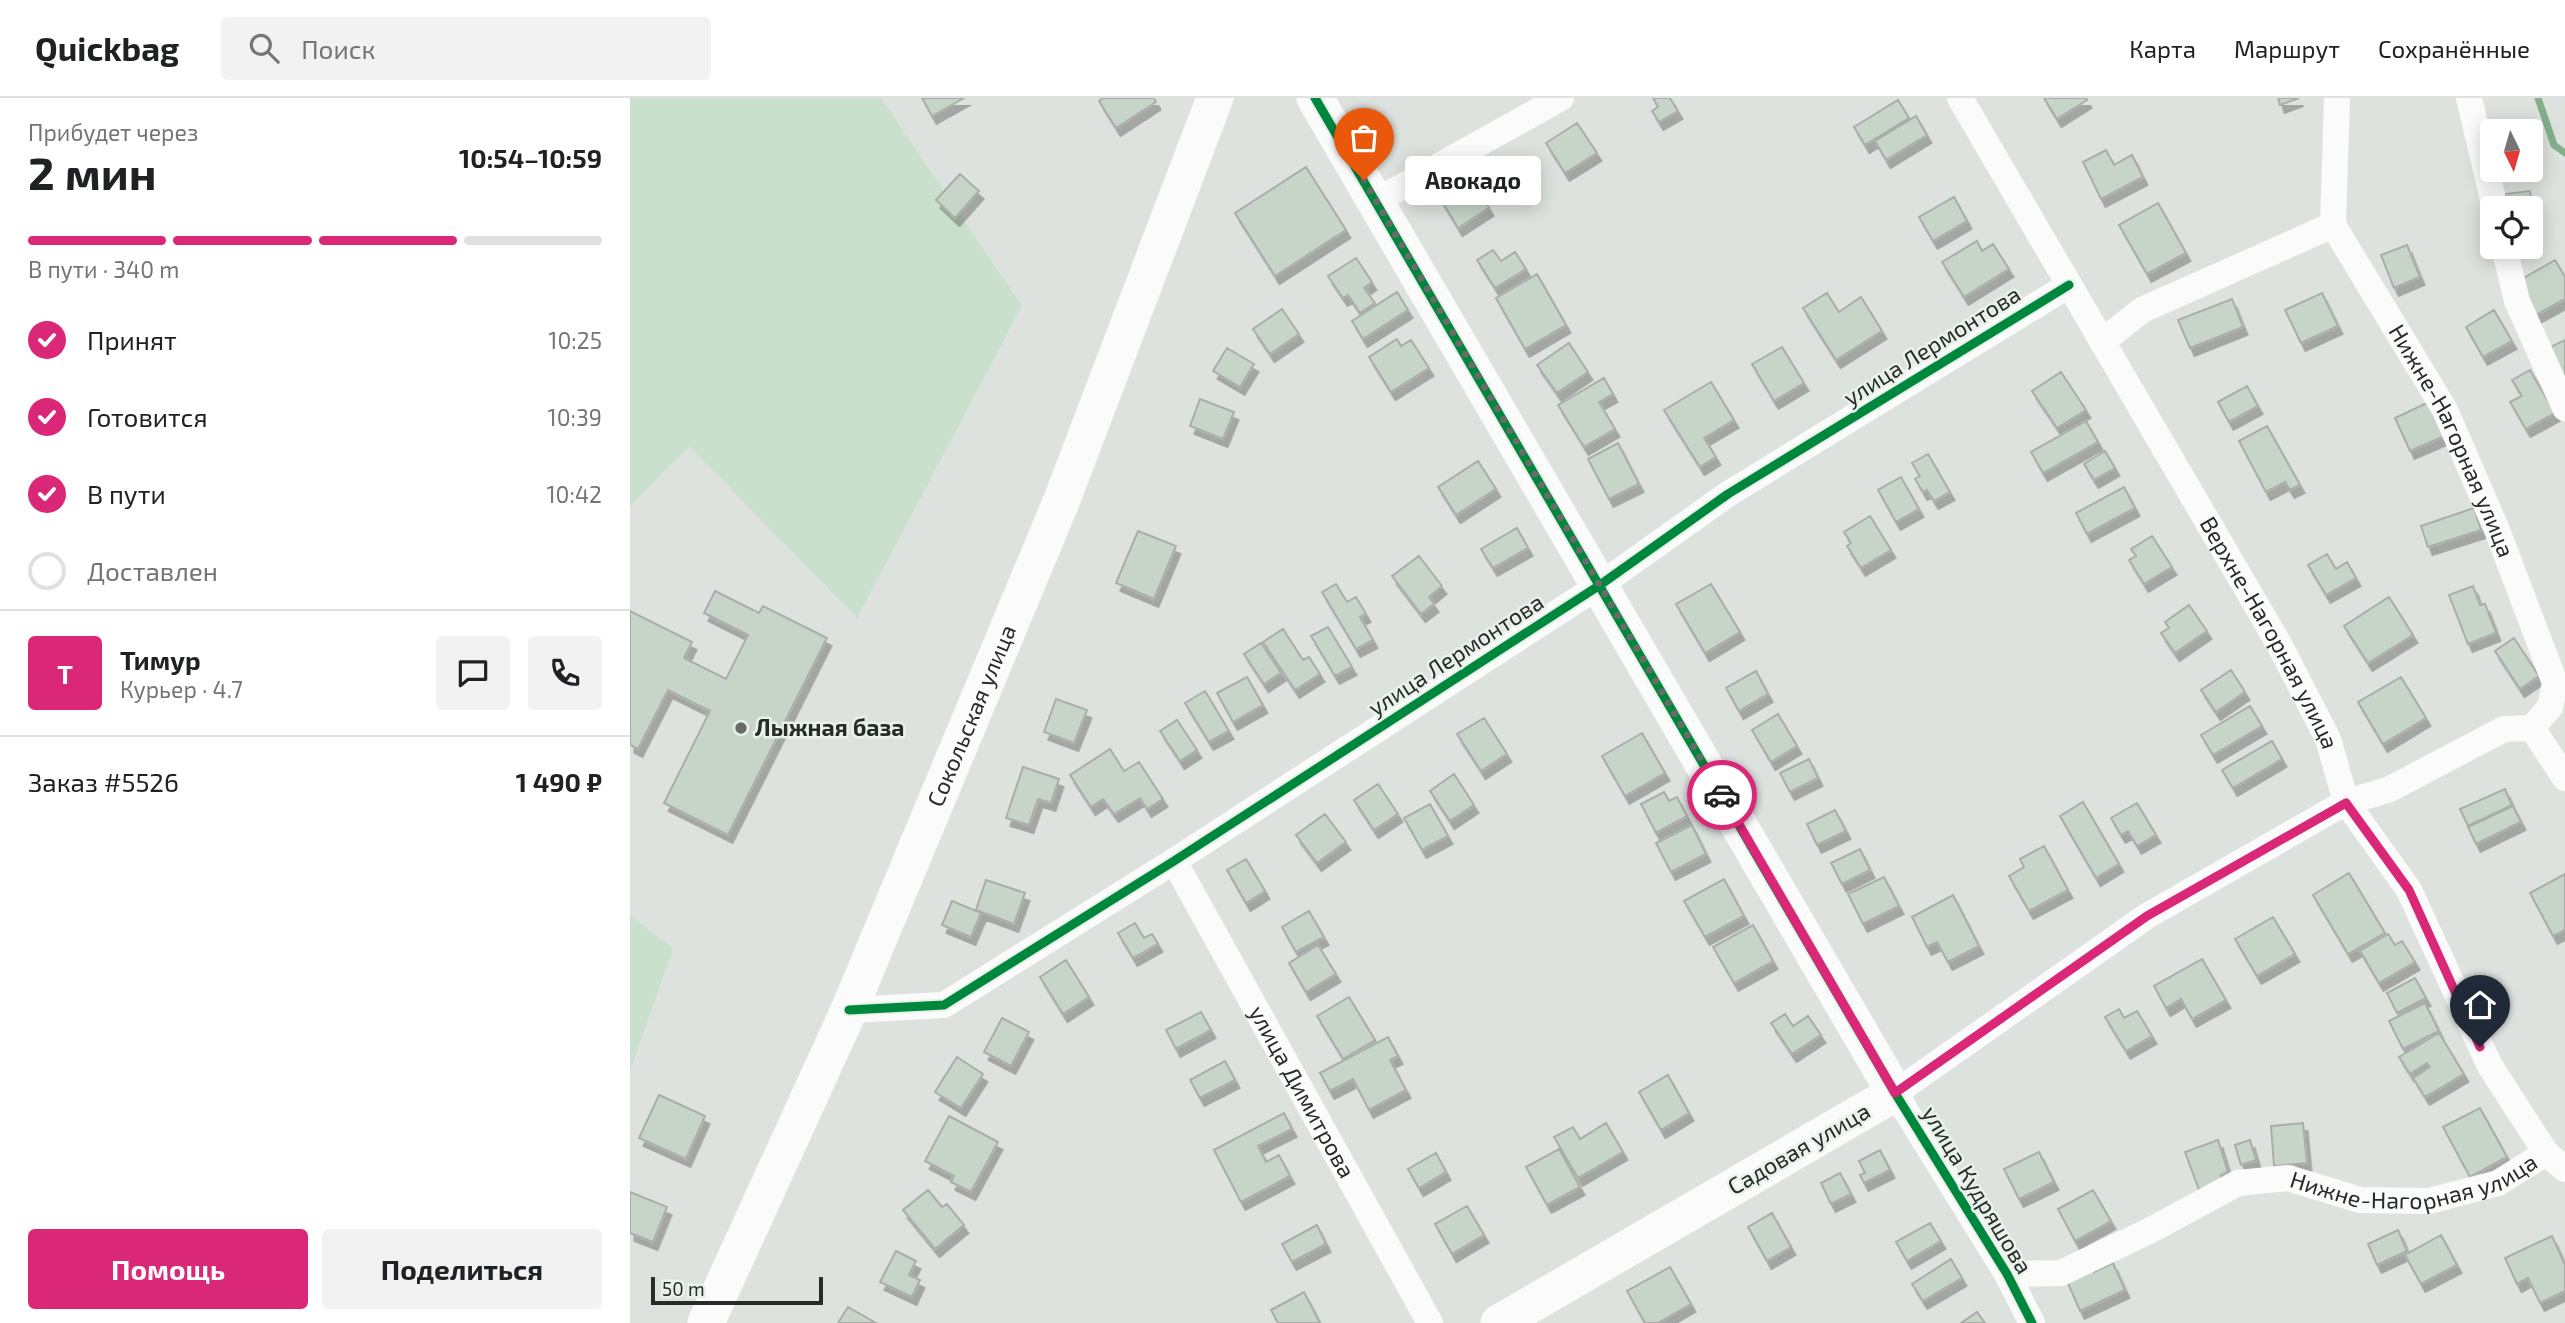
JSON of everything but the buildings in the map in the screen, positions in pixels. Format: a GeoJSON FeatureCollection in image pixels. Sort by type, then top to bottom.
{"type":"FeatureCollection","features":[{"type":"Feature","properties":{"kind":"street","name":"Сокольская улица"},"geometry":{"type":"LineString","coordinates":[[706,1323],[849,1010],[1061,502],[1215,98]]}},
{"type":"Feature","properties":{"kind":"street","name":"улица Кудряшова"},"geometry":{"type":"LineString","coordinates":[[1315,98],[1895,1093],[2007,1275],[2032,1323]]}},
{"type":"Feature","properties":{"kind":"street"},"geometry":{"type":"LineString","coordinates":[[1376,201],[1561,98]]}},
{"type":"Feature","properties":{"kind":"street","name":"Верхне-Нагорная улица"},"geometry":{"type":"LineString","coordinates":[[1961,98],[2279,644],[2328,739],[2346,803],[2409,890],[2490,1066],[2555,1161]]}},
{"type":"Feature","properties":{"kind":"street"},"geometry":{"type":"LineString","coordinates":[[2102,342],[2142,310],[2333,225],[2337,98]]}},
{"type":"Feature","properties":{"kind":"street"},"geometry":{"type":"LineString","coordinates":[[2469,98],[2492,196]]}},
{"type":"Feature","properties":{"kind":"street","name":"Нижне-Нагорная улица"},"geometry":{"type":"LineString","coordinates":[[2333,225],[2445,410],[2497,530],[2555,683],[2550,707],[2532,727]]}},
{"type":"Feature","properties":{"kind":"street"},"geometry":{"type":"LineString","coordinates":[[2507,259],[2517,301],[2565,408]]}},
{"type":"Feature","properties":{"kind":"street","name":"улица Лермонтова"},"geometry":{"type":"LineString","coordinates":[[849,1010],[944,1005],[1174,861],[1600,585],[1728,494],[2069,285]]}},
{"type":"Feature","properties":{"kind":"street"},"geometry":{"type":"LineString","coordinates":[[2532,727],[2565,778]]}},
{"type":"Feature","properties":{"kind":"street","name":"Садовая улица"},"geometry":{"type":"LineString","coordinates":[[1499,1323],[1895,1093],[2147,916],[2346,803],[2388,790],[2504,729],[2532,727]]}},
{"type":"Feature","properties":{"kind":"street","name":"улица Димитрова"},"geometry":{"type":"LineString","coordinates":[[1174,861],[1430,1323]]}},
{"type":"Feature","properties":{"kind":"street","name":"Нижне-Нагорная улица"},"geometry":{"type":"LineString","coordinates":[[2007,1275],[2061,1273],[2150,1231],[2238,1183],[2288,1178],[2360,1200],[2429,1201],[2498,1183],[2555,1161]]}},
{"type":"Feature","properties":{"kind":"green space"},"geometry":{"type":"Polygon","coordinates":[[[630,98],[881,98],[1022,306],[857,618],[689,446],[630,506],[630,98]]]}},
{"type":"Feature","properties":{"kind":"green space"},"geometry":{"type":"Polygon","coordinates":[[[630,915],[673,949],[630,1071],[630,915]]]}},
{"type":"Feature","properties":{"kind":"waterway"},"geometry":{"type":"LineString","coordinates":[[2538,98],[2554,145],[2565,153]]}},
{"type":"Feature","properties":{"kind":"cycle path"},"geometry":{"type":"LineString","coordinates":[[1315,98],[1895,1093],[2007,1274],[2032,1323]]}},
{"type":"Feature","properties":{"kind":"cycle path"},"geometry":{"type":"LineString","coordinates":[[849,1010],[944,1005],[1174,861],[1600,585],[1728,494],[2069,285]]}},
{"type":"Feature","properties":{"kind":"way so far"},"geometry":{"type":"LineString","coordinates":[[1364,180],[1722,795]]}},
{"type":"Feature","properties":{"kind":"place","name":"Авокадо"},"geometry":{"type":"Point","coordinates":[1364,180]}},
{"type":"Feature","properties":{"kind":"place","name":"Лыжная база"},"geometry":{"type":"Point","coordinates":[741,728]}},
{"type":"Feature","properties":{"kind":"route"},"geometry":{"type":"LineString","coordinates":[[1722,795],[1895,1093],[2147,916],[2346,803],[2409,890],[2480,1047]]}}]}
